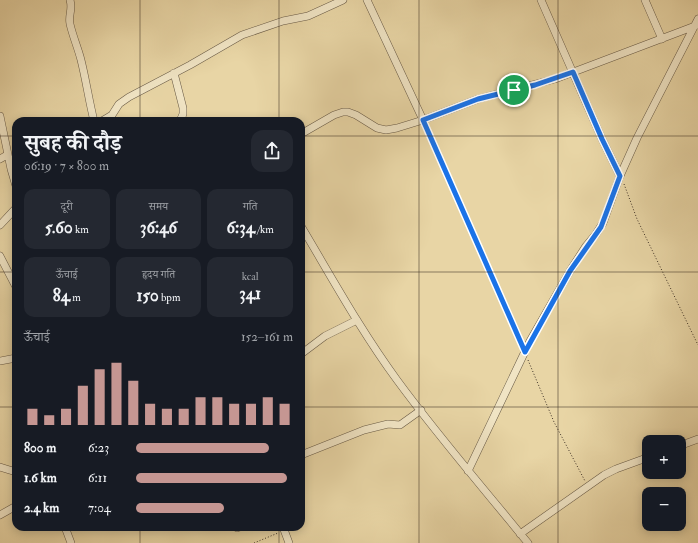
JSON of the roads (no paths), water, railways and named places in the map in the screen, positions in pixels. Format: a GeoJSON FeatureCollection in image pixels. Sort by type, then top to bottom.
{"type":"FeatureCollection","features":[{"type":"Feature","properties":{"kind":"street"},"geometry":{"type":"LineString","coordinates":[[70,0],[72,8],[70,22],[82,61],[93,117]]}},
{"type":"Feature","properties":{"kind":"street"},"geometry":{"type":"LineString","coordinates":[[109,117],[123,101],[242,35],[283,21],[308,16],[343,0]]}},
{"type":"Feature","properties":{"kind":"street"},"geometry":{"type":"LineString","coordinates":[[367,0],[423,120]]}},
{"type":"Feature","properties":{"kind":"street"},"geometry":{"type":"LineString","coordinates":[[541,0],[602,139],[620,176]]}},
{"type":"Feature","properties":{"kind":"street"},"geometry":{"type":"LineString","coordinates":[[644,0],[662,39]]}},
{"type":"Feature","properties":{"kind":"street"},"geometry":{"type":"LineString","coordinates":[[305,132],[334,115],[343,112],[356,115],[377,128],[386,130],[397,128],[423,120],[478,99],[535,85],[573,72],[662,39],[696,24]]}},
{"type":"Feature","properties":{"kind":"street"},"geometry":{"type":"LineString","coordinates":[[468,471],[546,311],[570,271],[601,227],[620,176],[637,138],[696,24]]}},
{"type":"Feature","properties":{"kind":"street"},"geometry":{"type":"LineString","coordinates":[[174,73],[183,108],[182,117]]}},
{"type":"Feature","properties":{"kind":"street"},"geometry":{"type":"LineString","coordinates":[[0,119],[12,170]]}},
{"type":"Feature","properties":{"kind":"street"},"geometry":{"type":"LineString","coordinates":[[0,159],[8,155]]}},
{"type":"Feature","properties":{"kind":"street"},"geometry":{"type":"LineString","coordinates":[[0,225],[12,212]]}},
{"type":"Feature","properties":{"kind":"street"},"geometry":{"type":"LineString","coordinates":[[305,233],[357,320],[397,379],[468,471],[528,543]]}},
{"type":"Feature","properties":{"kind":"street"},"geometry":{"type":"LineString","coordinates":[[0,256],[12,279]]}},
{"type":"Feature","properties":{"kind":"street"},"geometry":{"type":"LineString","coordinates":[[305,351],[325,336],[357,320]]}},
{"type":"Feature","properties":{"kind":"street"},"geometry":{"type":"LineString","coordinates":[[0,361],[12,359]]}},
{"type":"Feature","properties":{"kind":"street"},"geometry":{"type":"LineString","coordinates":[[305,453],[360,431],[388,424],[400,425],[421,410]]}},
{"type":"Feature","properties":{"kind":"street"},"geometry":{"type":"LineString","coordinates":[[686,443],[698,439]]}},
{"type":"Feature","properties":{"kind":"street"},"geometry":{"type":"LineString","coordinates":[[520,534],[588,486],[616,469],[642,460]]}},
{"type":"Feature","properties":{"kind":"street"},"geometry":{"type":"LineString","coordinates":[[0,467],[12,471]]}},
{"type":"Feature","properties":{"kind":"street"},"geometry":{"type":"LineString","coordinates":[[0,515],[12,508]]}},
{"type":"Feature","properties":{"kind":"street"},"geometry":{"type":"LineString","coordinates":[[66,531],[71,543]]}},
{"type":"Feature","properties":{"kind":"street"},"geometry":{"type":"LineString","coordinates":[[285,531],[289,543]]}}]}
